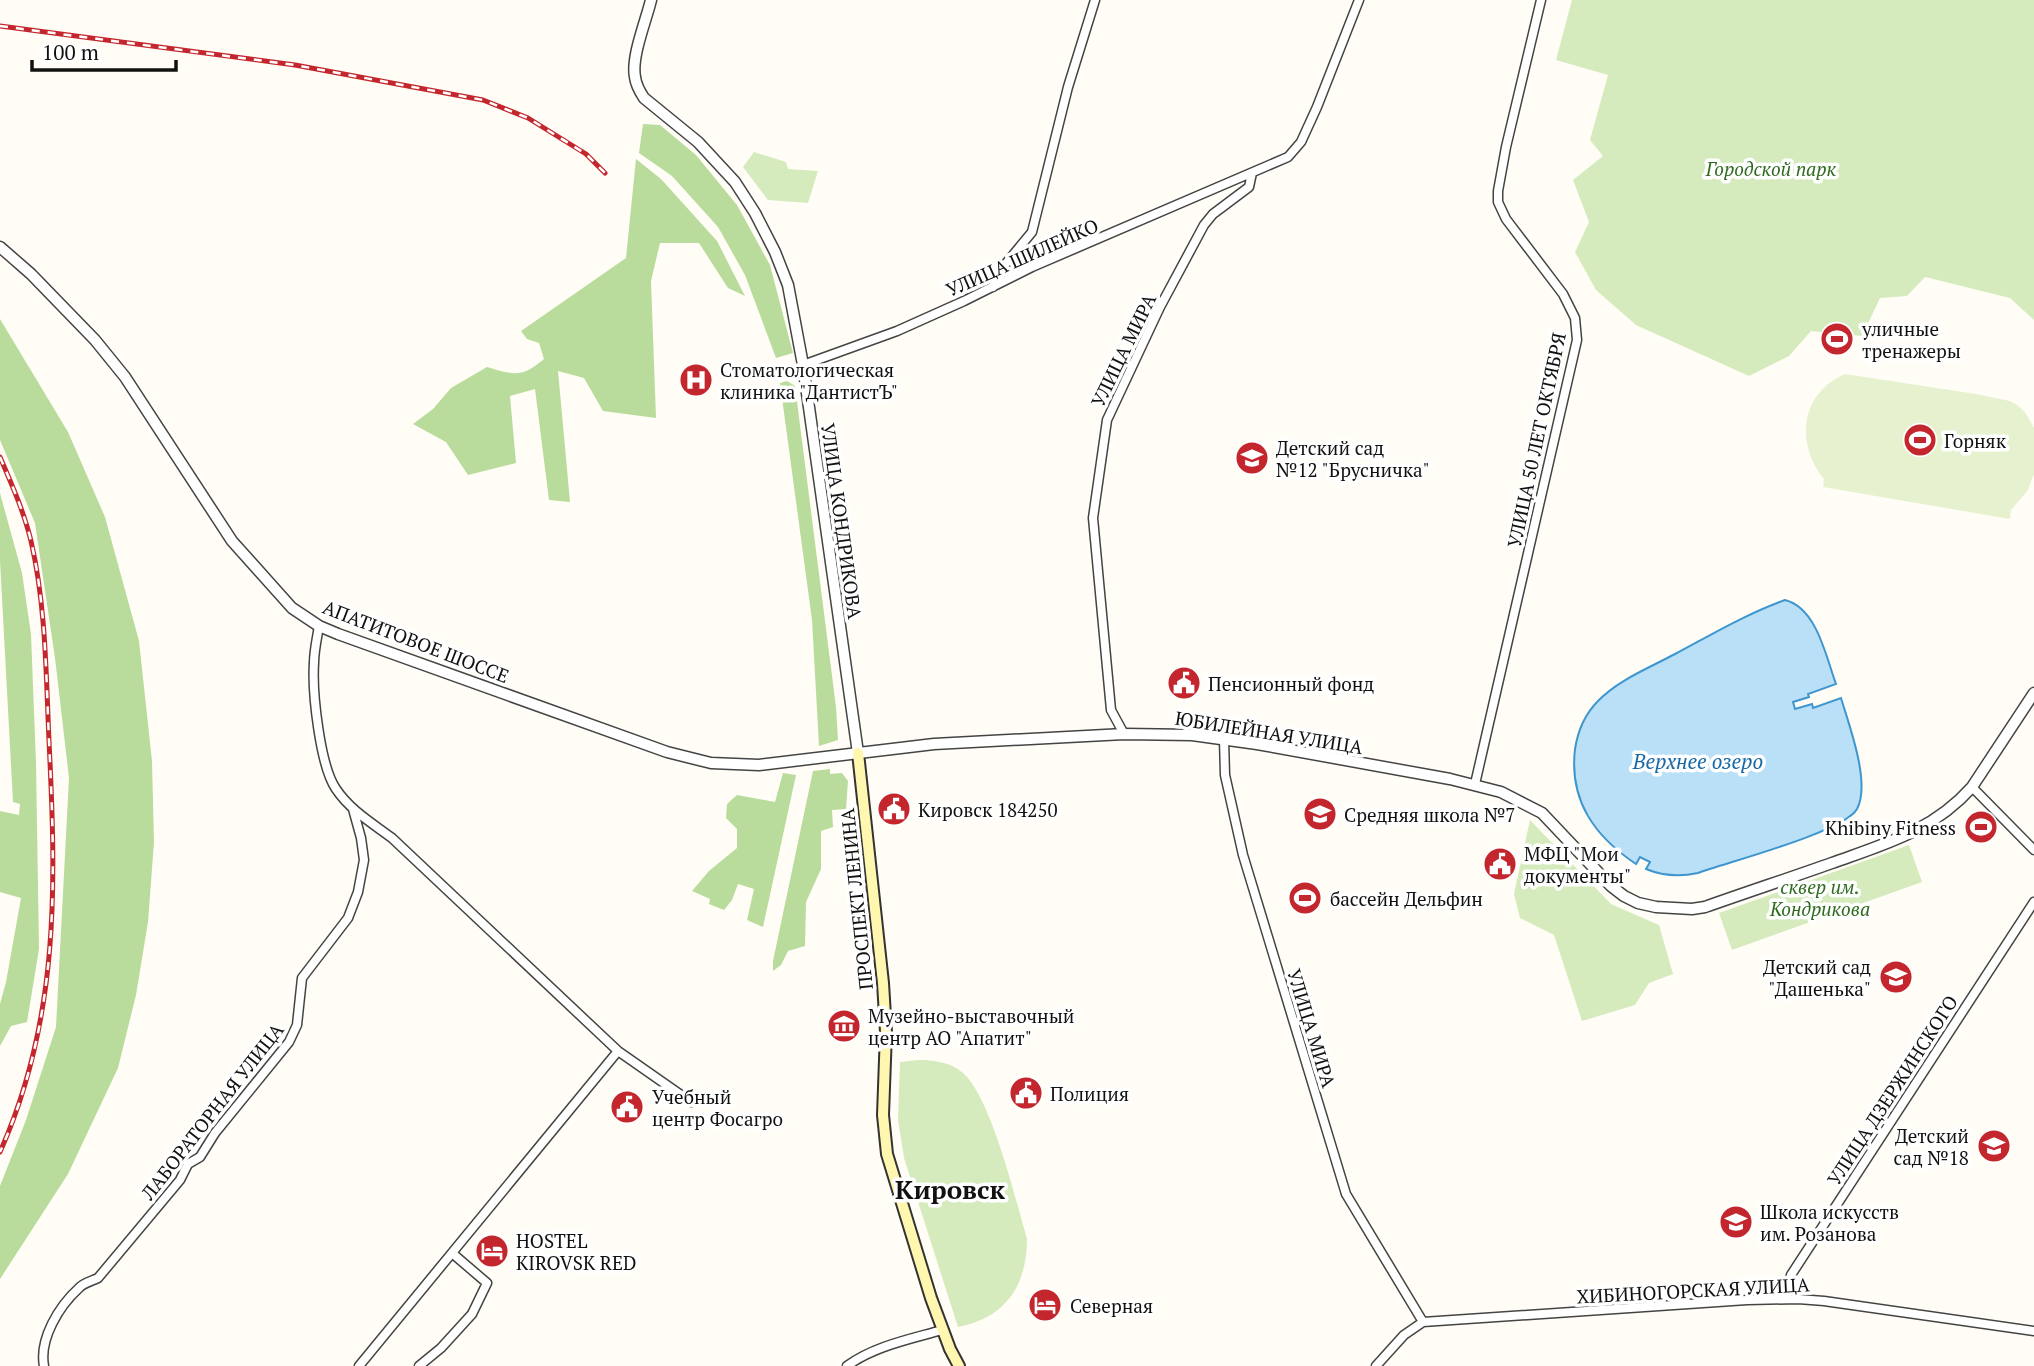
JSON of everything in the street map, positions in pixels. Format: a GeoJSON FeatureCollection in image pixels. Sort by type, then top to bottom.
{"type":"FeatureCollection","features":[{"type":"Feature","properties":{"kind":"main road","name":"ПРОСПЕКТ ЛЕНИНА"},"geometry":{"type":"LineString","coordinates":[[858,753],[883,983],[886,1032],[883,1115],[887,1154],[944,1334],[959,1366]]}},
{"type":"Feature","properties":{"kind":"street","name":"УЛИЦА КОНДРИКОВА"},"geometry":{"type":"LineString","coordinates":[[651,0],[635,63],[635,77],[644,98],[698,142],[735,182],[770,242],[788,285],[803,365],[858,753]]}},
{"type":"Feature","properties":{"kind":"street"},"geometry":{"type":"LineString","coordinates":[[993,288],[999,272],[1032,232],[1066,96],[1095,0]]}},
{"type":"Feature","properties":{"kind":"street","name":"УЛИЦА ШИЛЕЙКО"},"geometry":{"type":"LineString","coordinates":[[803,365],[897,331],[993,288],[1032,267],[1288,157],[1301,142],[1317,107],[1359,0]]}},
{"type":"Feature","properties":{"kind":"street","name":"УЛИЦА 50 ЛЕТ ОКТЯБРЯ"},"geometry":{"type":"LineString","coordinates":[[1475,784],[1577,340],[1575,318],[1567,302],[1506,219],[1498,202],[1506,147],[1541,0]]}},
{"type":"Feature","properties":{"kind":"street","name":"УЛИЦА МИРА"},"geometry":{"type":"LineString","coordinates":[[1125,734],[1111,710],[1094,518],[1107,420],[1160,307],[1204,225],[1213,214],[1249,187],[1252,173]]}},
{"type":"Feature","properties":{"kind":"street","name":"АПАТИТОВОЕ ШОССЕ"},"geometry":{"type":"LineString","coordinates":[[0,247],[31,274],[96,341],[125,377],[232,541],[292,608],[319,626],[667,752],[711,763],[759,765],[858,753]]}},
{"type":"Feature","properties":{"kind":"street","name":"ЛАБОРАТОРНАЯ УЛИЦА"},"geometry":{"type":"LineString","coordinates":[[319,626],[314,680],[324,762],[335,788],[353,809],[392,838],[618,1051],[691,1102]]}},
{"type":"Feature","properties":{"kind":"street","name":"ЮБИЛЕЙНАЯ УЛИЦА"},"geometry":{"type":"LineString","coordinates":[[858,753],[965,741],[1170,734],[1224,739],[1475,784],[1516,799],[1542,813],[1611,886],[1625,896],[1638,903],[1656,907],[1692,909],[1898,839],[1929,824],[1960,801],[1972,787],[2034,693]]}},
{"type":"Feature","properties":{"kind":"street","name":"УЛИЦА МИРА"},"geometry":{"type":"LineString","coordinates":[[1224,739],[1225,775],[1243,855],[1346,1195],[1423,1322]]}},
{"type":"Feature","properties":{"kind":"street"},"geometry":{"type":"LineString","coordinates":[[1972,787],[2034,850]]}},
{"type":"Feature","properties":{"kind":"street","name":"ЛАБОРАТОРНАЯ УЛИЦА"},"geometry":{"type":"LineString","coordinates":[[44,1366],[42,1357],[50,1325],[80,1286],[98,1278],[180,1180],[188,1164],[200,1157],[215,1133],[289,1042],[297,1025],[302,978],[348,918],[358,892],[364,860],[353,809]]}},
{"type":"Feature","properties":{"kind":"street","name":"УЛИЦА ДЗЕРЖИНСКОГО"},"geometry":{"type":"LineString","coordinates":[[1786,1299],[1791,1275],[2034,902]]}},
{"type":"Feature","properties":{"kind":"street"},"geometry":{"type":"LineString","coordinates":[[359,1366],[618,1051]]}},
{"type":"Feature","properties":{"kind":"street"},"geometry":{"type":"LineString","coordinates":[[419,1366],[441,1348],[472,1314],[487,1283],[452,1253]]}},
{"type":"Feature","properties":{"kind":"street","name":"ХИБИНОГОРСКАЯ УЛИЦА"},"geometry":{"type":"LineString","coordinates":[[1423,1322],[1786,1299],[1824,1301],[2034,1331]]}},
{"type":"Feature","properties":{"kind":"street"},"geometry":{"type":"LineString","coordinates":[[1376,1366],[1404,1335],[1423,1322]]}},
{"type":"Feature","properties":{"kind":"street"},"geometry":{"type":"LineString","coordinates":[[847,1366],[855,1360],[898,1343],[944,1334]]}},
{"type":"Feature","properties":{"kind":"green space","name":"Городской парк"},"geometry":{"type":"Polygon","coordinates":[[[1572,0],[2034,0],[2034,320],[2010,298],[1925,277],[1907,296],[1880,298],[1862,336],[1811,331],[1789,356],[1749,376],[1636,325],[1596,290],[1575,252],[1589,222],[1573,180],[1603,156],[1590,140],[1608,75],[1556,60],[1572,0]]]}},
{"type":"Feature","properties":{"kind":"green space"},"geometry":{"type":"Polygon","coordinates":[[[643,124],[660,125],[696,155],[737,205],[770,265],[793,353],[776,358],[745,275],[718,227],[672,176],[639,153],[643,124]]]}},
{"type":"Feature","properties":{"kind":"green space"},"geometry":{"type":"Polygon","coordinates":[[[754,152],[786,162],[788,169],[818,171],[808,203],[768,200],[743,167],[754,152]]]}},
{"type":"Feature","properties":{"kind":"green space"},"geometry":{"type":"Polygon","coordinates":[[[636,159],[661,179],[717,241],[745,296],[728,288],[699,243],[660,243],[651,281],[656,418],[603,411],[584,378],[558,371],[570,502],[549,500],[535,389],[510,396],[516,463],[468,475],[446,442],[413,424],[433,409],[451,388],[487,367],[517,373],[530,369],[544,359],[539,343],[527,339],[521,331],[626,258],[636,159]]]}},
{"type":"Feature","properties":{"kind":"green space"},"geometry":{"type":"Polygon","coordinates":[[[0,319],[68,432],[105,517],[139,641],[152,761],[154,842],[148,922],[136,995],[118,1068],[68,1174],[0,1279],[0,1186],[26,1120],[56,1027],[69,778],[35,523],[0,440],[0,319]]]}},
{"type":"Feature","properties":{"kind":"green space","name":"Горняк"},"geometry":{"type":"Polygon","coordinates":[[[1845,374],[2010,401],[2025,412],[2034,428],[2034,474],[2028,490],[2011,510],[2010,519],[1823,487],[1824,479],[1809,450],[1807,420],[1819,394],[1845,374]]]}},
{"type":"Feature","properties":{"kind":"green space"},"geometry":{"type":"Polygon","coordinates":[[[787,381],[795,386],[836,707],[838,740],[819,746],[812,620],[780,383],[787,381]]]}},
{"type":"Feature","properties":{"kind":"green space"},"geometry":{"type":"Polygon","coordinates":[[[0,493],[22,573],[31,634],[39,949],[27,1022],[11,1026],[0,1046],[0,1004],[21,898],[0,892],[0,811],[19,815],[20,804],[13,802],[0,561],[0,493]]]}},
{"type":"Feature","properties":{"kind":"green space"},"geometry":{"type":"Polygon","coordinates":[[[830,769],[830,774],[842,773],[848,781],[846,809],[832,810],[833,827],[821,831],[821,869],[806,902],[805,946],[788,951],[781,965],[773,971],[813,771],[830,769]]]}},
{"type":"Feature","properties":{"kind":"green space"},"geometry":{"type":"Polygon","coordinates":[[[783,773],[796,775],[763,927],[747,920],[754,889],[738,884],[732,900],[724,910],[709,904],[710,899],[692,891],[709,871],[737,848],[737,829],[726,818],[727,804],[737,795],[775,802],[783,773]]]}},
{"type":"Feature","properties":{"kind":"green space"},"geometry":{"type":"Polygon","coordinates":[[[1530,820],[1611,904],[1659,925],[1673,974],[1649,983],[1635,1005],[1582,1021],[1554,935],[1520,918],[1514,894],[1530,820]]]}},
{"type":"Feature","properties":{"kind":"green space","name":"сквер им. Кондрикова"},"geometry":{"type":"Polygon","coordinates":[[[1909,845],[1922,882],[1732,950],[1719,913],[1909,845]]]}},
{"type":"Feature","properties":{"kind":"green space"},"geometry":{"type":"Polygon","coordinates":[[[918,1060],[953,1066],[973,1085],[993,1126],[1027,1239],[1023,1271],[1010,1297],[989,1316],[958,1327],[904,1158],[898,1120],[900,1062],[918,1060]]]}},
{"type":"Feature","properties":{"kind":"water","name":"Верхнее озеро"},"geometry":{"type":"Polygon","coordinates":[[[1785,600],[1796,605],[1813,623],[1836,684],[1793,702],[1795,709],[1812,704],[1813,708],[1841,698],[1860,770],[1861,798],[1857,809],[1848,818],[1809,836],[1698,873],[1659,873],[1646,869],[1650,862],[1640,857],[1636,864],[1597,829],[1581,800],[1574,767],[1575,749],[1585,717],[1598,701],[1624,681],[1743,618],[1785,600]]]}},
{"type":"Feature","properties":{"kind":"railway"},"geometry":{"type":"LineString","coordinates":[[0,26],[295,65],[483,100],[528,118],[586,154],[605,173]]}},
{"type":"Feature","properties":{"kind":"railway"},"geometry":{"type":"LineString","coordinates":[[0,457],[28,530],[40,590],[46,666],[53,846],[50,950],[44,1001],[20,1102],[0,1152]]}},
{"type":"Feature","properties":{"kind":"place","name":"уличные тренажеры"},"geometry":{"type":"Point","coordinates":[1837,339]}},
{"type":"Feature","properties":{"kind":"place","name":"Стоматологическая клиника \"ДантистЪ\""},"geometry":{"type":"Point","coordinates":[696,380]}},
{"type":"Feature","properties":{"kind":"place","name":"Горняк"},"geometry":{"type":"Point","coordinates":[1920,440]}},
{"type":"Feature","properties":{"kind":"place","name":"Детский сад №12 \"Брусничка\""},"geometry":{"type":"Point","coordinates":[1252,458]}},
{"type":"Feature","properties":{"kind":"place","name":"Пенсионный фонд"},"geometry":{"type":"Point","coordinates":[1184,683]}},
{"type":"Feature","properties":{"kind":"place","name":"Кировск 184250"},"geometry":{"type":"Point","coordinates":[894,809]}},
{"type":"Feature","properties":{"kind":"place","name":"Средняя школа №7"},"geometry":{"type":"Point","coordinates":[1320,814]}},
{"type":"Feature","properties":{"kind":"place","name":"Khibiny Fitness"},"geometry":{"type":"Point","coordinates":[1981,827]}},
{"type":"Feature","properties":{"kind":"place","name":"МФЦ \"Мои документы\""},"geometry":{"type":"Point","coordinates":[1500,864]}},
{"type":"Feature","properties":{"kind":"place","name":"бассейн Дельфин"},"geometry":{"type":"Point","coordinates":[1305,898]}},
{"type":"Feature","properties":{"kind":"place","name":"Детский сад \"Дашенька\""},"geometry":{"type":"Point","coordinates":[1896,977]}},
{"type":"Feature","properties":{"kind":"place","name":"Музейно-выставочный центр АО \"Апатит\""},"geometry":{"type":"Point","coordinates":[844,1026]}},
{"type":"Feature","properties":{"kind":"place","name":"Полиция"},"geometry":{"type":"Point","coordinates":[1026,1093]}},
{"type":"Feature","properties":{"kind":"place","name":"Учебный центр Фосагро"},"geometry":{"type":"Point","coordinates":[627,1107]}},
{"type":"Feature","properties":{"kind":"place","name":"Детский сад №18"},"geometry":{"type":"Point","coordinates":[1994,1146]}},
{"type":"Feature","properties":{"kind":"place","name":"Школа искусств им. Розанова"},"geometry":{"type":"Point","coordinates":[1736,1222]}},
{"type":"Feature","properties":{"kind":"place","name":"HOSTEL KIROVSK RED"},"geometry":{"type":"Point","coordinates":[492,1251]}},
{"type":"Feature","properties":{"kind":"place","name":"Северная"},"geometry":{"type":"Point","coordinates":[1045,1305]}},
{"type":"Feature","properties":{"kind":"district","name":"Кировск"},"geometry":{"type":"Point","coordinates":[950,1189]}}]}
